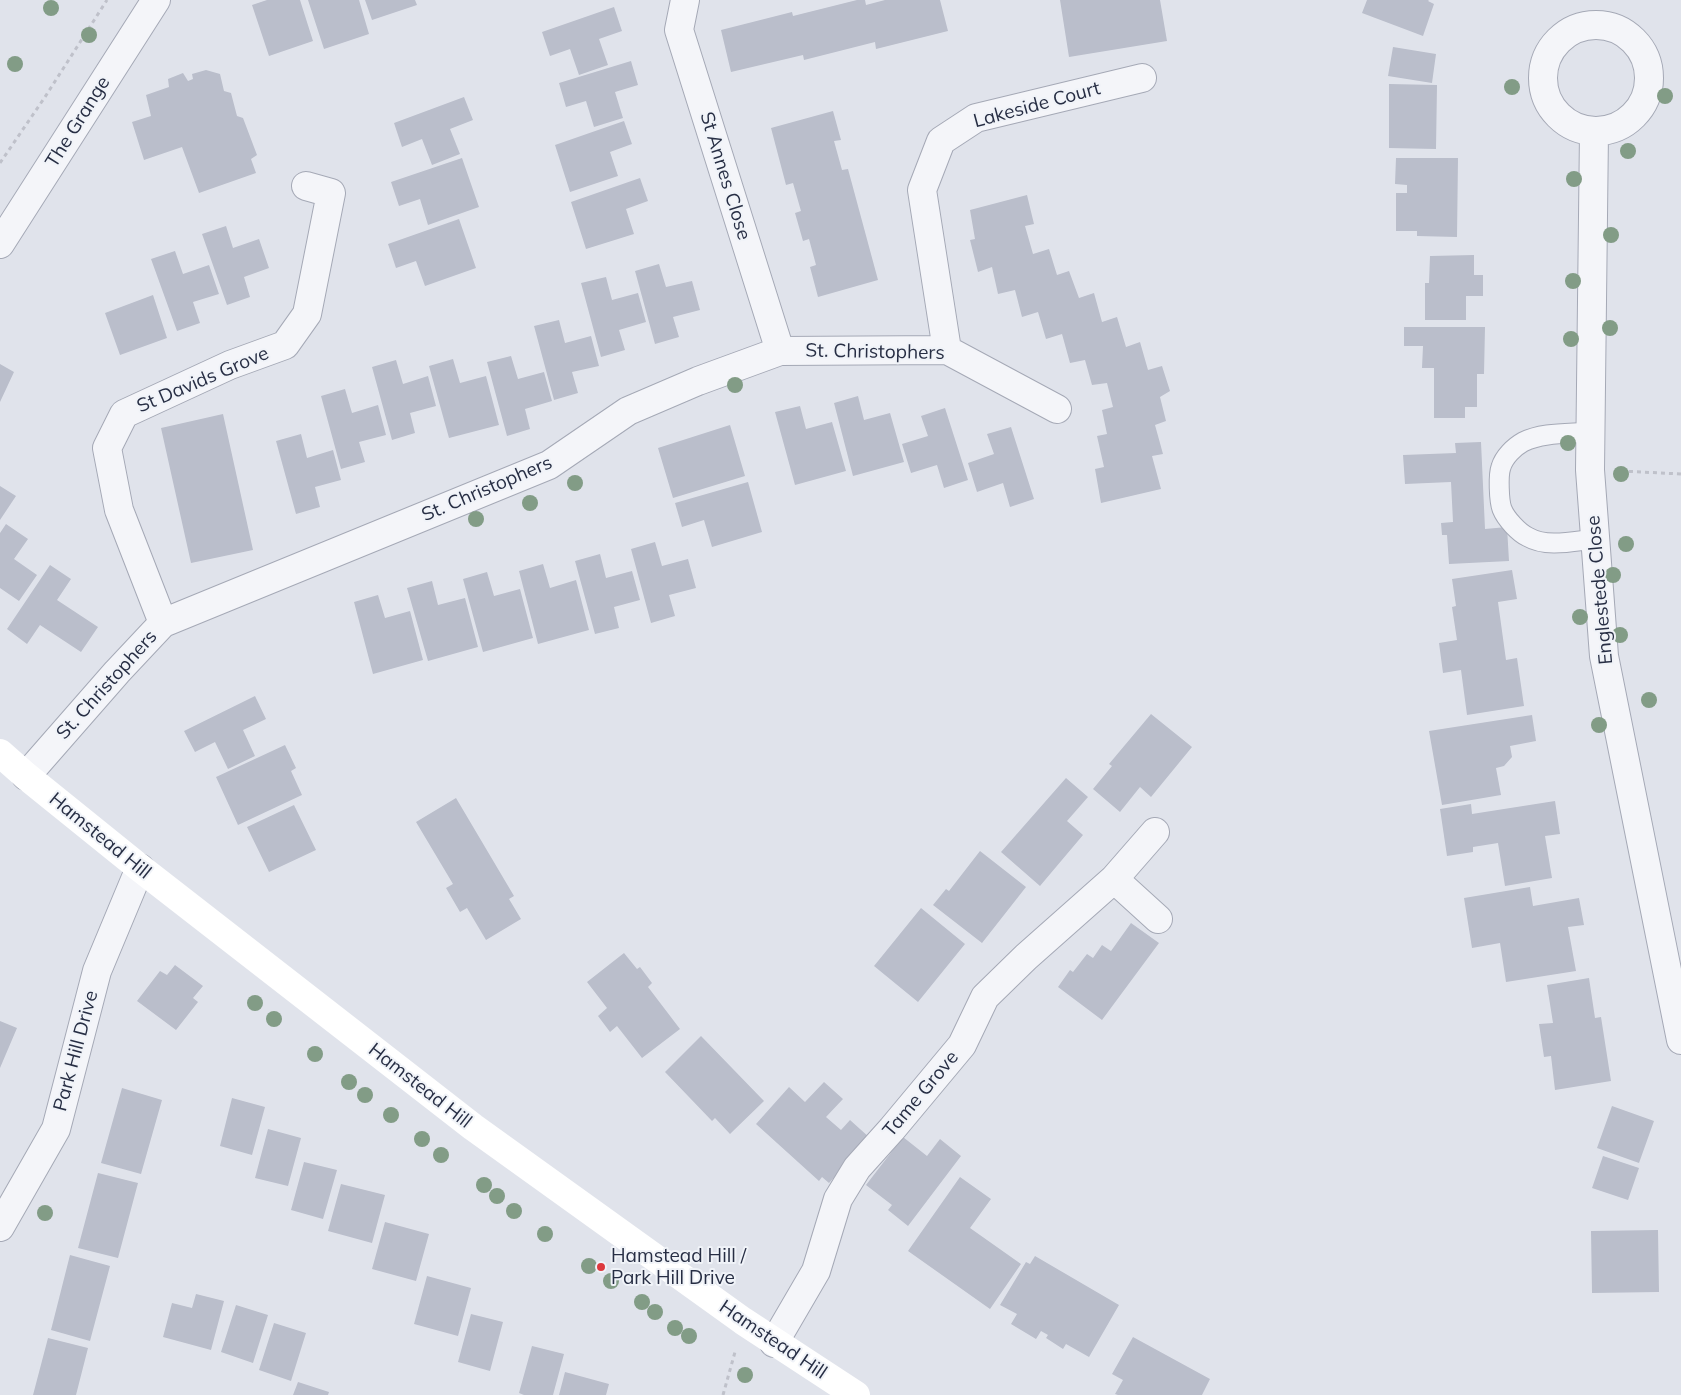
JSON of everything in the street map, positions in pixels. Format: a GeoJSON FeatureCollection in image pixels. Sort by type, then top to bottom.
{"type":"FeatureCollection","features":[{"type":"Feature","properties":{"kind":"main road","name":"Hamstead Hill"},"geometry":{"type":"LineString","coordinates":[[0,754],[140,868],[473,1127],[774,1343],[856,1395]]}},
{"type":"Feature","properties":{"kind":"street","name":"The Grange"},"geometry":{"type":"LineString","coordinates":[[0,244],[156,0]]}},
{"type":"Feature","properties":{"kind":"street","name":"St Annes Close"},"geometry":{"type":"LineString","coordinates":[[685,0],[679,30],[780,352]]}},
{"type":"Feature","properties":{"kind":"street","name":"Lakeside Court"},"geometry":{"type":"LineString","coordinates":[[947,350],[922,190],[941,141],[976,118],[1142,78]]}},
{"type":"Feature","properties":{"kind":"street","name":"Englestede Close"},"geometry":{"type":"LineString","coordinates":[[1594,132],[1590,470],[1604,656],[1681,1040]]}},
{"type":"Feature","properties":{"kind":"street","name":"St Davids Grove"},"geometry":{"type":"LineString","coordinates":[[163,623],[119,510],[107,448],[124,414],[230,365],[285,345],[307,314],[331,193],[306,186]]}},
{"type":"Feature","properties":{"kind":"street","name":"St. Christophers"},"geometry":{"type":"LineString","coordinates":[[26,776],[117,672],[163,623],[549,465],[628,411],[698,381],[780,352],[947,350],[1057,409]]}},
{"type":"Feature","properties":{"kind":"street","name":"Tame Grove"},"geometry":{"type":"LineString","coordinates":[[774,1343],[816,1271],[838,1199],[857,1168],[962,1045],[985,997],[1026,957],[1114,879],[1155,832]]}},
{"type":"Feature","properties":{"kind":"street","name":"Park Hill Drive"},"geometry":{"type":"LineString","coordinates":[[0,1227],[56,1129],[97,970],[140,868]]}},
{"type":"Feature","properties":{"kind":"street"},"geometry":{"type":"LineString","coordinates":[[1114,879],[1158,919]]}},
{"type":"Feature","properties":{"kind":"lane"},"geometry":{"type":"LineString","coordinates":[[1591,432],[1537,437],[1522,442],[1511,450],[1501,467],[1500,488],[1502,509],[1512,523],[1526,537],[1538,542],[1595,539]]}},
{"type":"Feature","properties":{"kind":"path"},"geometry":{"type":"LineString","coordinates":[[0,163],[107,0]]}},
{"type":"Feature","properties":{"kind":"path"},"geometry":{"type":"LineString","coordinates":[[1590,470],[1681,474]]}},
{"type":"Feature","properties":{"kind":"path"},"geometry":{"type":"LineString","coordinates":[[724,1395],[743,1321]]}},
{"type":"Feature","properties":{"kind":"building"},"geometry":{"type":"Polygon","coordinates":[[[267,0],[300,0],[313,41],[269,56],[252,5],[267,0]]]}},
{"type":"Feature","properties":{"kind":"building"},"geometry":{"type":"Polygon","coordinates":[[[308,0],[359,0],[369,34],[324,49],[308,0]]]}},
{"type":"Feature","properties":{"kind":"building"},"geometry":{"type":"Polygon","coordinates":[[[365,0],[415,0],[417,5],[372,20],[365,0]]]}},
{"type":"Feature","properties":{"kind":"building"},"geometry":{"type":"Polygon","coordinates":[[[857,0],[865,0],[866,5],[885,0],[940,0],[948,31],[876,49],[875,42],[804,60],[803,55],[731,72],[721,30],[792,12],[793,16],[857,0]]]}},
{"type":"Feature","properties":{"kind":"building"},"geometry":{"type":"Polygon","coordinates":[[[1060,0],[1160,0],[1167,41],[1069,57],[1060,0]]]}},
{"type":"Feature","properties":{"kind":"building"},"geometry":{"type":"Polygon","coordinates":[[[1367,0],[1429,0],[1434,4],[1423,36],[1362,13],[1367,0]]]}},
{"type":"Feature","properties":{"kind":"building"},"geometry":{"type":"Polygon","coordinates":[[[614,7],[622,31],[599,39],[608,65],[579,75],[570,49],[550,56],[542,32],[614,7]]]}},
{"type":"Feature","properties":{"kind":"building"},"geometry":{"type":"Polygon","coordinates":[[[1393,47],[1436,54],[1432,83],[1388,76],[1393,47]]]}},
{"type":"Feature","properties":{"kind":"building"},"geometry":{"type":"Polygon","coordinates":[[[631,61],[638,85],[615,92],[623,118],[594,127],[586,101],[566,107],[559,83],[631,61]]]}},
{"type":"Feature","properties":{"kind":"building"},"geometry":{"type":"Polygon","coordinates":[[[206,70],[220,74],[224,91],[231,93],[237,116],[243,118],[257,155],[251,159],[256,173],[199,193],[182,147],[144,160],[132,122],[151,116],[146,95],[169,87],[168,79],[183,73],[188,81],[193,79],[192,74],[206,70]]]}},
{"type":"Feature","properties":{"kind":"building"},"geometry":{"type":"Polygon","coordinates":[[[1389,84],[1437,85],[1436,149],[1389,148],[1389,84]]]}},
{"type":"Feature","properties":{"kind":"building"},"geometry":{"type":"Polygon","coordinates":[[[464,97],[473,120],[450,129],[460,154],[432,165],[422,139],[402,147],[394,123],[464,97]]]}},
{"type":"Feature","properties":{"kind":"building"},"geometry":{"type":"Polygon","coordinates":[[[833,111],[841,140],[834,141],[842,170],[848,169],[878,280],[818,297],[810,267],[816,265],[809,239],[803,241],[795,213],[801,211],[793,183],[786,185],[771,128],[833,111]]]}},
{"type":"Feature","properties":{"kind":"building"},"geometry":{"type":"Polygon","coordinates":[[[624,121],[632,144],[610,152],[618,176],[570,192],[555,145],[624,121]]]}},
{"type":"Feature","properties":{"kind":"building"},"geometry":{"type":"Polygon","coordinates":[[[462,158],[479,207],[428,225],[420,199],[399,206],[391,182],[462,158]]]}},
{"type":"Feature","properties":{"kind":"building"},"geometry":{"type":"Polygon","coordinates":[[[1396,158],[1458,158],[1457,237],[1417,236],[1417,231],[1396,231],[1396,193],[1407,193],[1407,185],[1395,184],[1396,158]]]}},
{"type":"Feature","properties":{"kind":"building"},"geometry":{"type":"Polygon","coordinates":[[[640,178],[648,201],[626,209],[634,234],[586,249],[571,202],[640,178]]]}},
{"type":"Feature","properties":{"kind":"building"},"geometry":{"type":"Polygon","coordinates":[[[1027,195],[1034,224],[1025,226],[1033,254],[1049,249],[1057,275],[1069,271],[1079,298],[1094,293],[1102,322],[1117,317],[1126,347],[1140,342],[1148,370],[1162,366],[1170,391],[1160,397],[1166,421],[1155,425],[1163,454],[1152,456],[1161,489],[1101,503],[1095,469],[1104,467],[1097,436],[1107,434],[1102,410],[1113,407],[1107,383],[1092,385],[1085,360],[1070,363],[1062,334],[1046,339],[1038,312],[1022,317],[1015,290],[998,294],[992,267],[978,272],[970,240],[975,239],[970,210],[1027,195]]]}},
{"type":"Feature","properties":{"kind":"building"},"geometry":{"type":"Polygon","coordinates":[[[459,219],[476,268],[425,286],[416,261],[396,268],[388,244],[459,219]]]}},
{"type":"Feature","properties":{"kind":"building"},"geometry":{"type":"Polygon","coordinates":[[[226,226],[233,248],[259,239],[269,268],[244,277],[250,297],[227,305],[202,234],[226,226]]]}},
{"type":"Feature","properties":{"kind":"building"},"geometry":{"type":"Polygon","coordinates":[[[175,251],[183,274],[209,265],[219,294],[193,302],[200,323],[177,331],[151,259],[175,251]]]}},
{"type":"Feature","properties":{"kind":"building"},"geometry":{"type":"Polygon","coordinates":[[[1474,255],[1474,275],[1483,275],[1483,296],[1466,296],[1466,320],[1425,320],[1425,283],[1429,283],[1430,256],[1474,255]]]}},
{"type":"Feature","properties":{"kind":"building"},"geometry":{"type":"Polygon","coordinates":[[[659,264],[666,287],[692,281],[700,310],[673,317],[679,337],[655,344],[635,271],[659,264]]]}},
{"type":"Feature","properties":{"kind":"building"},"geometry":{"type":"Polygon","coordinates":[[[606,277],[612,300],[638,293],[646,322],[619,330],[625,350],[601,357],[581,283],[606,277]]]}},
{"type":"Feature","properties":{"kind":"building"},"geometry":{"type":"Polygon","coordinates":[[[153,295],[167,338],[120,355],[105,313],[153,295]]]}},
{"type":"Feature","properties":{"kind":"building"},"geometry":{"type":"Polygon","coordinates":[[[559,320],[565,343],[591,336],[599,366],[572,372],[578,393],[554,400],[534,326],[559,320]]]}},
{"type":"Feature","properties":{"kind":"building"},"geometry":{"type":"Polygon","coordinates":[[[1404,327],[1485,327],[1484,374],[1477,374],[1477,407],[1465,407],[1465,418],[1434,418],[1434,368],[1422,368],[1423,346],[1404,346],[1404,327]]]}},
{"type":"Feature","properties":{"kind":"building"},"geometry":{"type":"Polygon","coordinates":[[[511,356],[518,379],[544,372],[552,401],[525,409],[530,429],[507,436],[487,362],[511,356]]]}},
{"type":"Feature","properties":{"kind":"building"},"geometry":{"type":"Polygon","coordinates":[[[453,359],[460,383],[486,376],[499,425],[449,438],[429,366],[453,359]]]}},
{"type":"Feature","properties":{"kind":"building"},"geometry":{"type":"Polygon","coordinates":[[[396,360],[403,384],[428,376],[436,406],[410,413],[415,433],[392,440],[372,367],[396,360]]]}},
{"type":"Feature","properties":{"kind":"building"},"geometry":{"type":"Polygon","coordinates":[[[0,364],[14,372],[0,402],[0,364]]]}},
{"type":"Feature","properties":{"kind":"building"},"geometry":{"type":"Polygon","coordinates":[[[345,389],[352,413],[378,405],[386,435],[359,442],[365,462],[341,469],[321,396],[345,389]]]}},
{"type":"Feature","properties":{"kind":"building"},"geometry":{"type":"Polygon","coordinates":[[[858,396],[864,420],[890,413],[904,462],[853,476],[834,403],[858,396]]]}},
{"type":"Feature","properties":{"kind":"building"},"geometry":{"type":"Polygon","coordinates":[[[800,406],[806,429],[832,422],[846,471],[795,485],[775,412],[800,406]]]}},
{"type":"Feature","properties":{"kind":"building"},"geometry":{"type":"Polygon","coordinates":[[[945,408],[968,480],[944,488],[937,465],[911,473],[902,444],[928,436],[921,416],[945,408]]]}},
{"type":"Feature","properties":{"kind":"building"},"geometry":{"type":"Polygon","coordinates":[[[223,414],[253,550],[191,563],[161,428],[223,414]]]}},
{"type":"Feature","properties":{"kind":"building"},"geometry":{"type":"Polygon","coordinates":[[[730,425],[745,476],[673,498],[658,448],[730,425]]]}},
{"type":"Feature","properties":{"kind":"building"},"geometry":{"type":"Polygon","coordinates":[[[1011,427],[1034,499],[1010,507],[1003,483],[977,492],[968,463],[994,454],[987,434],[1011,427]]]}},
{"type":"Feature","properties":{"kind":"building"},"geometry":{"type":"Polygon","coordinates":[[[301,434],[307,458],[333,450],[341,480],[315,487],[320,507],[296,514],[276,441],[301,434]]]}},
{"type":"Feature","properties":{"kind":"building"},"geometry":{"type":"Polygon","coordinates":[[[1481,442],[1485,529],[1507,527],[1509,561],[1449,564],[1447,535],[1442,535],[1441,523],[1453,522],[1451,482],[1405,484],[1403,455],[1456,453],[1455,443],[1481,442]]]}},
{"type":"Feature","properties":{"kind":"building"},"geometry":{"type":"Polygon","coordinates":[[[748,482],[762,532],[712,547],[704,520],[682,527],[675,503],[748,482]]]}},
{"type":"Feature","properties":{"kind":"building"},"geometry":{"type":"Polygon","coordinates":[[[0,486],[16,496],[0,520],[0,486]]]}},
{"type":"Feature","properties":{"kind":"building"},"geometry":{"type":"Polygon","coordinates":[[[6,524],[28,539],[14,559],[37,575],[19,601],[0,588],[0,533],[6,524]]]}},
{"type":"Feature","properties":{"kind":"building"},"geometry":{"type":"Polygon","coordinates":[[[655,542],[662,566],[688,559],[696,588],[669,595],[675,616],[651,623],[631,549],[655,542]]]}},
{"type":"Feature","properties":{"kind":"building"},"geometry":{"type":"Polygon","coordinates":[[[600,554],[606,578],[632,571],[640,600],[614,607],[619,628],[595,634],[575,561],[600,554]]]}},
{"type":"Feature","properties":{"kind":"building"},"geometry":{"type":"Polygon","coordinates":[[[543,564],[550,588],[576,580],[589,630],[538,644],[519,571],[543,564]]]}},
{"type":"Feature","properties":{"kind":"building"},"geometry":{"type":"Polygon","coordinates":[[[50,565],[71,579],[57,600],[98,627],[81,652],[40,625],[27,644],[7,629],[50,565]]]}},
{"type":"Feature","properties":{"kind":"building"},"geometry":{"type":"Polygon","coordinates":[[[1512,570],[1517,599],[1498,602],[1506,660],[1517,658],[1524,706],[1467,715],[1461,670],[1443,673],[1439,643],[1457,640],[1452,607],[1456,606],[1452,579],[1512,570]]]}},
{"type":"Feature","properties":{"kind":"building"},"geometry":{"type":"Polygon","coordinates":[[[487,572],[494,596],[520,589],[533,638],[483,652],[463,579],[487,572]]]}},
{"type":"Feature","properties":{"kind":"building"},"geometry":{"type":"Polygon","coordinates":[[[432,581],[438,605],[465,598],[478,647],[428,661],[407,588],[432,581]]]}},
{"type":"Feature","properties":{"kind":"building"},"geometry":{"type":"Polygon","coordinates":[[[378,595],[385,618],[410,611],[423,660],[373,674],[354,602],[378,595]]]}},
{"type":"Feature","properties":{"kind":"building"},"geometry":{"type":"Polygon","coordinates":[[[255,696],[266,719],[243,730],[255,756],[228,769],[215,742],[195,752],[184,731],[255,696]]]}},
{"type":"Feature","properties":{"kind":"building"},"geometry":{"type":"Polygon","coordinates":[[[1151,714],[1192,747],[1151,797],[1140,787],[1120,812],[1093,789],[1112,766],[1109,764],[1151,714]]]}},
{"type":"Feature","properties":{"kind":"building"},"geometry":{"type":"Polygon","coordinates":[[[1532,715],[1536,741],[1510,746],[1512,757],[1504,766],[1496,768],[1501,795],[1442,805],[1429,731],[1532,715]]]}},
{"type":"Feature","properties":{"kind":"building"},"geometry":{"type":"Polygon","coordinates":[[[285,745],[296,768],[291,771],[302,795],[238,825],[216,777],[285,745]]]}},
{"type":"Feature","properties":{"kind":"building"},"geometry":{"type":"Polygon","coordinates":[[[1066,778],[1088,797],[1067,821],[1083,835],[1040,886],[1001,852],[1066,778]]]}},
{"type":"Feature","properties":{"kind":"building"},"geometry":{"type":"Polygon","coordinates":[[[456,798],[514,896],[509,899],[521,919],[486,940],[467,908],[460,912],[446,888],[453,884],[416,822],[456,798]]]}},
{"type":"Feature","properties":{"kind":"building"},"geometry":{"type":"Polygon","coordinates":[[[1555,801],[1560,834],[1545,836],[1552,878],[1505,886],[1498,843],[1473,847],[1473,852],[1447,856],[1440,809],[1471,804],[1472,814],[1555,801]]]}},
{"type":"Feature","properties":{"kind":"building"},"geometry":{"type":"Polygon","coordinates":[[[294,805],[316,850],[269,872],[247,827],[294,805]]]}},
{"type":"Feature","properties":{"kind":"building"},"geometry":{"type":"Polygon","coordinates":[[[980,851],[1026,887],[982,943],[933,905],[946,889],[949,891],[980,851]]]}},
{"type":"Feature","properties":{"kind":"building"},"geometry":{"type":"Polygon","coordinates":[[[1530,887],[1533,906],[1579,898],[1584,925],[1568,927],[1576,971],[1506,982],[1500,943],[1472,948],[1464,898],[1530,887]]]}},
{"type":"Feature","properties":{"kind":"building"},"geometry":{"type":"Polygon","coordinates":[[[921,908],[965,944],[918,1002],[874,966],[921,908]]]}},
{"type":"Feature","properties":{"kind":"building"},"geometry":{"type":"Polygon","coordinates":[[[1131,923],[1159,943],[1102,1020],[1058,987],[1070,970],[1073,972],[1087,954],[1093,958],[1102,945],[1111,951],[1131,923]]]}},
{"type":"Feature","properties":{"kind":"building"},"geometry":{"type":"Polygon","coordinates":[[[624,953],[637,969],[640,967],[652,983],[648,987],[680,1029],[642,1058],[617,1026],[610,1032],[598,1016],[607,1008],[587,982],[624,953]]]}},
{"type":"Feature","properties":{"kind":"building"},"geometry":{"type":"Polygon","coordinates":[[[175,965],[203,986],[193,998],[198,1002],[176,1030],[137,1001],[160,971],[167,975],[175,965]]]}},
{"type":"Feature","properties":{"kind":"building"},"geometry":{"type":"Polygon","coordinates":[[[1589,978],[1595,1018],[1601,1017],[1611,1081],[1555,1090],[1551,1056],[1544,1057],[1539,1024],[1553,1023],[1547,985],[1589,978]]]}},
{"type":"Feature","properties":{"kind":"building"},"geometry":{"type":"Polygon","coordinates":[[[0,1021],[17,1028],[0,1068],[0,1021]]]}},
{"type":"Feature","properties":{"kind":"building"},"geometry":{"type":"Polygon","coordinates":[[[701,1036],[764,1101],[730,1134],[715,1118],[712,1121],[665,1072],[701,1036]]]}},
{"type":"Feature","properties":{"kind":"building"},"geometry":{"type":"Polygon","coordinates":[[[824,1082],[843,1099],[826,1117],[841,1130],[850,1120],[870,1138],[829,1183],[822,1177],[819,1181],[756,1124],[789,1087],[805,1102],[824,1082]]]}},
{"type":"Feature","properties":{"kind":"building"},"geometry":{"type":"Polygon","coordinates":[[[122,1088],[162,1100],[141,1174],[101,1163],[122,1088]]]}},
{"type":"Feature","properties":{"kind":"building"},"geometry":{"type":"Polygon","coordinates":[[[232,1098],[265,1107],[252,1155],[220,1146],[232,1098]]]}},
{"type":"Feature","properties":{"kind":"building"},"geometry":{"type":"Polygon","coordinates":[[[1612,1106],[1654,1121],[1639,1163],[1597,1148],[1612,1106]]]}},
{"type":"Feature","properties":{"kind":"building"},"geometry":{"type":"Polygon","coordinates":[[[268,1129],[301,1138],[288,1186],[255,1178],[268,1129]]]}},
{"type":"Feature","properties":{"kind":"building"},"geometry":{"type":"Polygon","coordinates":[[[903,1137],[927,1156],[940,1139],[961,1156],[908,1226],[888,1210],[892,1205],[866,1185],[903,1137]]]}},
{"type":"Feature","properties":{"kind":"building"},"geometry":{"type":"Polygon","coordinates":[[[1603,1156],[1639,1168],[1628,1200],[1592,1188],[1603,1156]]]}},
{"type":"Feature","properties":{"kind":"building"},"geometry":{"type":"Polygon","coordinates":[[[304,1162],[337,1170],[323,1219],[291,1210],[304,1162]]]}},
{"type":"Feature","properties":{"kind":"building"},"geometry":{"type":"Polygon","coordinates":[[[98,1173],[138,1183],[118,1258],[78,1248],[98,1173]]]}},
{"type":"Feature","properties":{"kind":"building"},"geometry":{"type":"Polygon","coordinates":[[[960,1177],[991,1199],[970,1228],[1021,1264],[990,1309],[908,1251],[960,1177]]]}},
{"type":"Feature","properties":{"kind":"building"},"geometry":{"type":"Polygon","coordinates":[[[341,1184],[385,1195],[372,1243],[328,1231],[341,1184]]]}},
{"type":"Feature","properties":{"kind":"building"},"geometry":{"type":"Polygon","coordinates":[[[385,1222],[429,1234],[416,1281],[372,1269],[385,1222]]]}},
{"type":"Feature","properties":{"kind":"building"},"geometry":{"type":"Polygon","coordinates":[[[1658,1230],[1659,1292],[1592,1293],[1591,1231],[1658,1230]]]}},
{"type":"Feature","properties":{"kind":"building"},"geometry":{"type":"Polygon","coordinates":[[[70,1255],[110,1266],[90,1341],[51,1330],[70,1255]]]}},
{"type":"Feature","properties":{"kind":"building"},"geometry":{"type":"Polygon","coordinates":[[[1035,1256],[1119,1305],[1089,1357],[1066,1344],[1063,1349],[1046,1338],[1048,1335],[1041,1331],[1036,1339],[1011,1324],[1017,1314],[1000,1305],[1026,1262],[1030,1264],[1035,1256]]]}},
{"type":"Feature","properties":{"kind":"building"},"geometry":{"type":"Polygon","coordinates":[[[427,1276],[471,1288],[458,1336],[414,1324],[427,1276]]]}},
{"type":"Feature","properties":{"kind":"building"},"geometry":{"type":"Polygon","coordinates":[[[196,1294],[224,1301],[211,1350],[163,1337],[172,1303],[192,1308],[196,1294]]]}},
{"type":"Feature","properties":{"kind":"building"},"geometry":{"type":"Polygon","coordinates":[[[236,1305],[268,1315],[253,1363],[221,1352],[236,1305]]]}},
{"type":"Feature","properties":{"kind":"building"},"geometry":{"type":"Polygon","coordinates":[[[471,1314],[503,1322],[490,1371],[458,1362],[471,1314]]]}},
{"type":"Feature","properties":{"kind":"building"},"geometry":{"type":"Polygon","coordinates":[[[274,1323],[306,1333],[291,1381],[259,1370],[274,1323]]]}},
{"type":"Feature","properties":{"kind":"building"},"geometry":{"type":"Polygon","coordinates":[[[1133,1337],[1210,1379],[1202,1395],[1115,1394],[1123,1380],[1112,1374],[1133,1337]]]}},
{"type":"Feature","properties":{"kind":"building"},"geometry":{"type":"Polygon","coordinates":[[[48,1338],[88,1348],[76,1395],[33,1395],[48,1338]]]}},
{"type":"Feature","properties":{"kind":"building"},"geometry":{"type":"Polygon","coordinates":[[[532,1346],[564,1354],[553,1395],[524,1395],[519,1393],[532,1346]]]}},
{"type":"Feature","properties":{"kind":"building"},"geometry":{"type":"Polygon","coordinates":[[[565,1372],[609,1384],[606,1395],[559,1395],[565,1372]]]}},
{"type":"Feature","properties":{"kind":"building"},"geometry":{"type":"Polygon","coordinates":[[[298,1382],[329,1392],[328,1395],[293,1395],[298,1382]]]}},
{"type":"Feature","properties":{"kind":"place","name":"Hamstead Hill / Park Hill Drive"},"geometry":{"type":"Point","coordinates":[601,1267]}}]}
